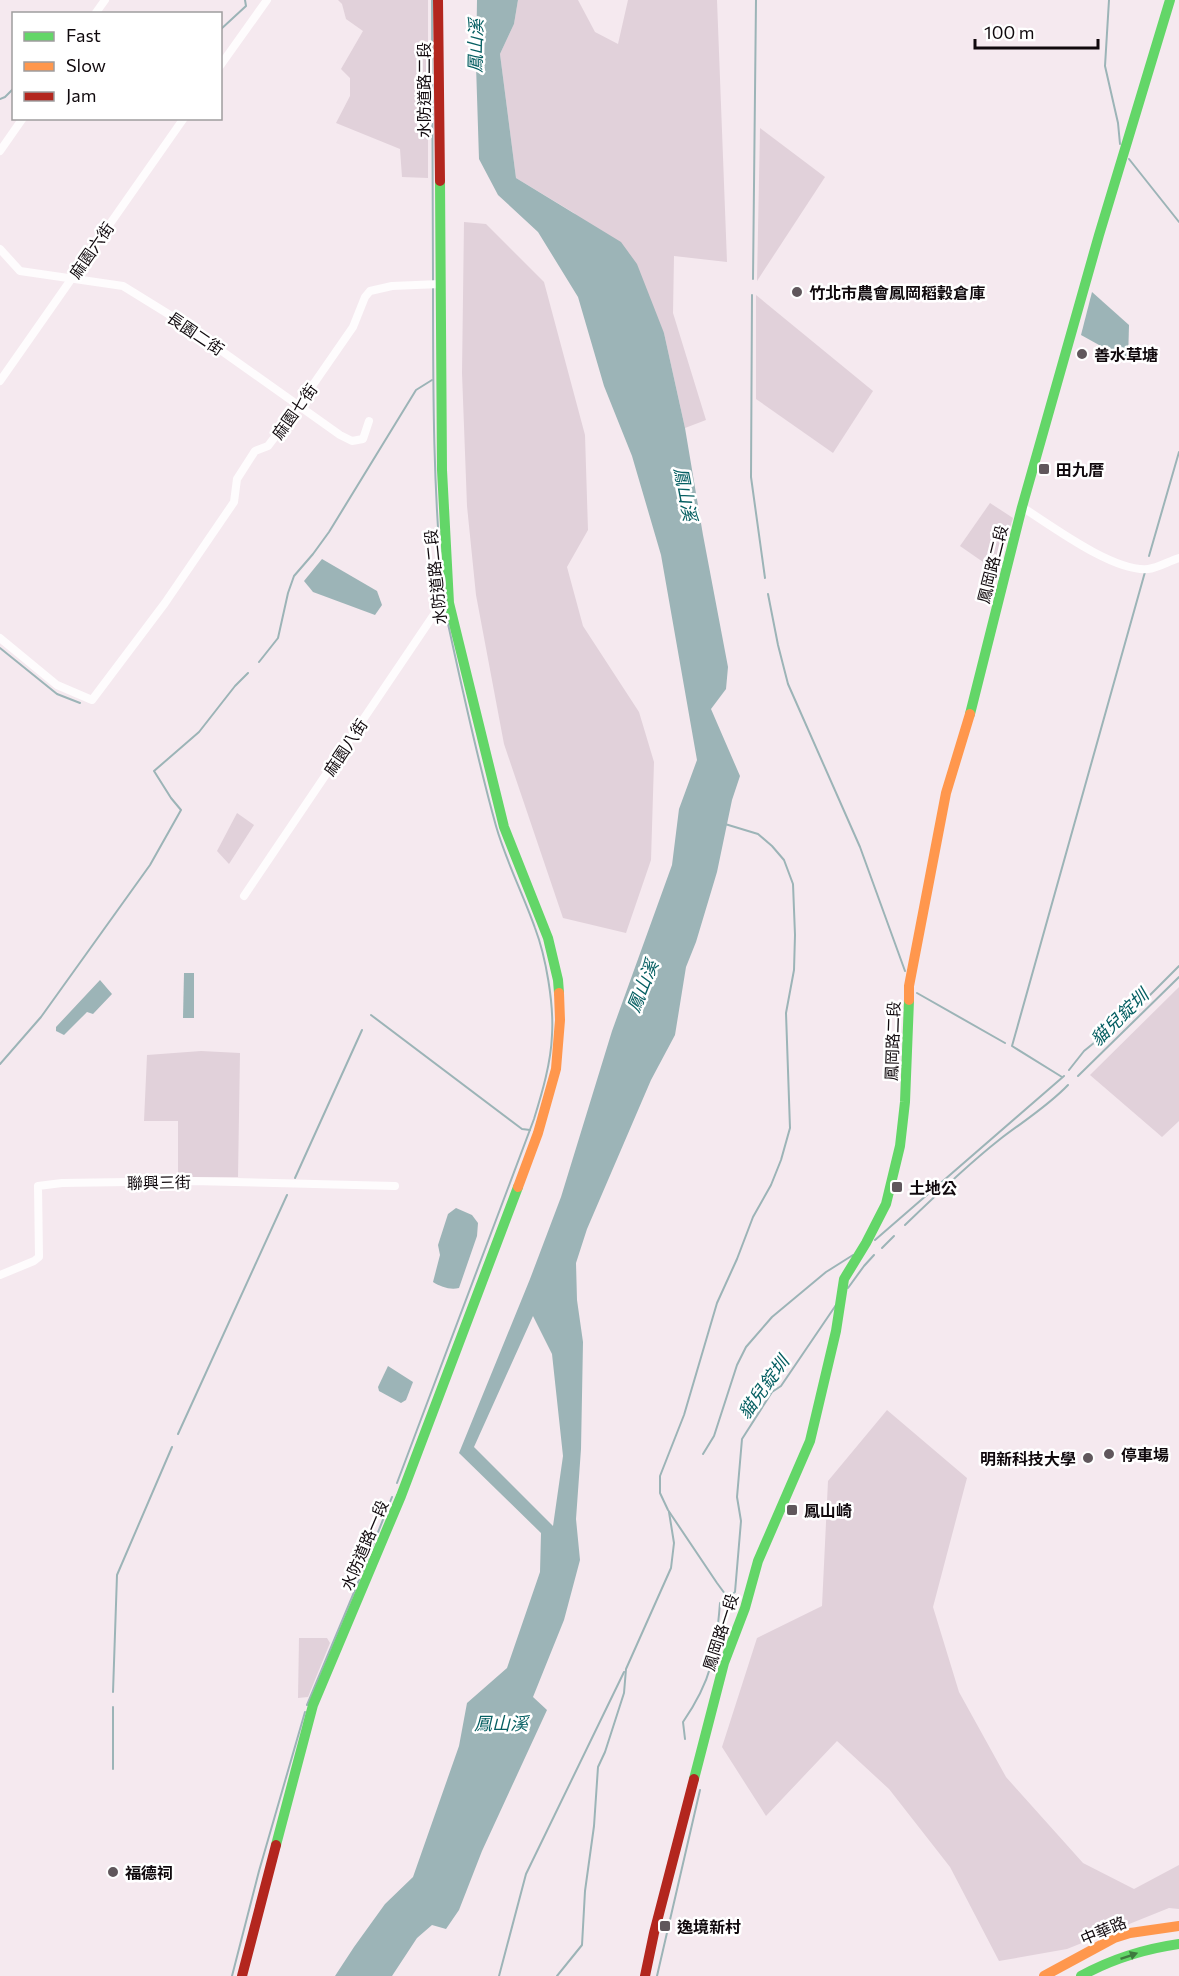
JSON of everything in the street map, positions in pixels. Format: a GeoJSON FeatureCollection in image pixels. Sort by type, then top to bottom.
{"type":"FeatureCollection","features":[{"type":"Feature","properties":{"kind":"street"},"geometry":{"type":"LineString","coordinates":[[222,63],[267,0]]}},
{"type":"Feature","properties":{"kind":"street","name":"水防道路二段"},"geometry":{"type":"LineString","coordinates":[[438,0],[435,284],[444,605],[504,827],[548,938],[558,980],[560,1020],[556,1069],[538,1133]]}},
{"type":"Feature","properties":{"kind":"street","name":"鳳岡路二段"},"geometry":{"type":"LineString","coordinates":[[841,1292],[844,1279],[867,1243],[886,1204],[900,1146],[905,1102],[909,986],[946,793],[967,724],[1022,507],[1099,235],[1170,0]]}},
{"type":"Feature","properties":{"kind":"street"},"geometry":{"type":"LineString","coordinates":[[0,151],[22,120]]}},
{"type":"Feature","properties":{"kind":"street","name":"麻園六街"},"geometry":{"type":"LineString","coordinates":[[0,381],[183,120]]}},
{"type":"Feature","properties":{"kind":"street","name":"長園二街"},"geometry":{"type":"LineString","coordinates":[[0,249],[20,271],[123,286],[178,320],[340,435],[352,441],[363,439],[369,421]]}},
{"type":"Feature","properties":{"kind":"street","name":"麻園七街"},"geometry":{"type":"LineString","coordinates":[[0,639],[57,685],[93,700],[165,603],[234,502],[237,479],[255,451],[268,446],[353,327],[365,297],[370,291],[392,286],[435,284]]}},
{"type":"Feature","properties":{"kind":"street"},"geometry":{"type":"LineString","coordinates":[[1022,507],[1104,558],[1120,565],[1148,569],[1179,558]]}},
{"type":"Feature","properties":{"kind":"street","name":"麻園八街"},"geometry":{"type":"LineString","coordinates":[[244,897],[444,605]]}},
{"type":"Feature","properties":{"kind":"street","name":"水防道路一段"},"geometry":{"type":"LineString","coordinates":[[242,1976],[313,1705],[401,1496],[538,1133]]}},
{"type":"Feature","properties":{"kind":"street","name":"聯興三街"},"geometry":{"type":"LineString","coordinates":[[0,1275],[39,1257],[38,1186],[62,1183],[193,1181],[395,1186]]}},
{"type":"Feature","properties":{"kind":"street","name":"鳳岡路一段"},"geometry":{"type":"LineString","coordinates":[[645,1976],[724,1663],[745,1608],[758,1561],[810,1441],[836,1330],[841,1292]]}},
{"type":"Feature","properties":{"kind":"street","name":"中華路"},"geometry":{"type":"LineString","coordinates":[[1044,1976],[1114,1938],[1141,1931],[1179,1926]]}},
{"type":"Feature","properties":{"kind":"street","name":"中華路"},"geometry":{"type":"LineString","coordinates":[[1081,1976],[1095,1968],[1154,1948],[1179,1944]]}},
{"type":"Feature","properties":{"kind":"shaded area"},"geometry":{"type":"Polygon","coordinates":[[[338,0],[428,0],[428,178],[402,177],[400,149],[336,123],[350,96],[350,78],[341,69],[363,31],[346,19],[342,4],[338,0]]]}},
{"type":"Feature","properties":{"kind":"shaded area"},"geometry":{"type":"Polygon","coordinates":[[[518,0],[578,0],[595,32],[618,44],[628,0],[717,0],[727,262],[674,256],[673,313],[706,420],[685,428],[664,333],[574,213],[516,178],[500,54],[514,24],[518,0]]]}},
{"type":"Feature","properties":{"kind":"shaded area"},"geometry":{"type":"Polygon","coordinates":[[[760,128],[825,177],[757,281],[760,128]]]}},
{"type":"Feature","properties":{"kind":"shaded area"},"geometry":{"type":"Polygon","coordinates":[[[464,222],[486,224],[544,282],[585,435],[588,530],[567,567],[583,626],[639,712],[654,762],[651,860],[626,933],[563,918],[504,744],[476,595],[467,506],[462,373],[464,222]]]}},
{"type":"Feature","properties":{"kind":"shaded area"},"geometry":{"type":"Polygon","coordinates":[[[756,295],[873,391],[833,453],[756,399],[756,295]]]}},
{"type":"Feature","properties":{"kind":"shaded area"},"geometry":{"type":"Polygon","coordinates":[[[990,503],[1013,518],[996,571],[960,546],[990,503]]]}},
{"type":"Feature","properties":{"kind":"shaded area"},"geometry":{"type":"Polygon","coordinates":[[[237,813],[254,825],[229,864],[217,851],[237,813]]]}},
{"type":"Feature","properties":{"kind":"shaded area"},"geometry":{"type":"Polygon","coordinates":[[[1179,987],[1179,1121],[1162,1137],[1090,1075],[1179,987]]]}},
{"type":"Feature","properties":{"kind":"shaded area"},"geometry":{"type":"Polygon","coordinates":[[[201,1051],[240,1053],[238,1177],[178,1177],[178,1121],[144,1121],[147,1055],[201,1051]]]}},
{"type":"Feature","properties":{"kind":"shaded area"},"geometry":{"type":"Polygon","coordinates":[[[887,1410],[967,1478],[933,1607],[959,1692],[1006,1777],[1083,1863],[1134,1889],[1179,1865],[1179,1909],[1169,1908],[1067,1949],[999,1961],[950,1867],[889,1789],[837,1741],[766,1816],[722,1747],[757,1638],[822,1606],[828,1481],[887,1410]]]}},
{"type":"Feature","properties":{"kind":"shaded area"},"geometry":{"type":"Polygon","coordinates":[[[299,1638],[327,1638],[330,1643],[308,1697],[298,1698],[299,1638]]]}},
{"type":"Feature","properties":{"kind":"water","name":"鳳山溪"},"geometry":{"type":"Polygon","coordinates":[[[477,0],[518,0],[514,24],[500,54],[516,178],[621,242],[637,264],[664,333],[685,428],[728,667],[726,689],[711,709],[740,776],[732,800],[717,872],[686,967],[675,1035],[651,1080],[587,1229],[576,1263],[577,1300],[583,1342],[581,1449],[576,1519],[580,1560],[564,1620],[533,1697],[547,1710],[482,1851],[459,1910],[446,1929],[432,1925],[417,1938],[392,1976],[335,1976],[385,1904],[413,1877],[459,1746],[467,1703],[507,1668],[540,1572],[541,1533],[459,1453],[561,1197],[612,1031],[672,865],[679,809],[697,760],[661,555],[632,456],[604,386],[578,297],[538,232],[498,195],[479,159],[476,65],[477,0]],[[533,1316],[474,1447],[553,1526],[563,1456],[552,1354],[533,1316]]]}},
{"type":"Feature","properties":{"kind":"water"},"geometry":{"type":"Polygon","coordinates":[[[1092,292],[1129,325],[1128,361],[1081,335],[1092,292]]]}},
{"type":"Feature","properties":{"kind":"water"},"geometry":{"type":"Polygon","coordinates":[[[322,559],[377,591],[382,605],[375,615],[313,592],[304,581],[322,559]]]}},
{"type":"Feature","properties":{"kind":"water"},"geometry":{"type":"Polygon","coordinates":[[[184,973],[194,973],[194,1018],[183,1018],[184,973]]]}},
{"type":"Feature","properties":{"kind":"water"},"geometry":{"type":"Polygon","coordinates":[[[100,980],[112,994],[93,1014],[87,1012],[64,1035],[56,1031],[56,1027],[100,980]]]}},
{"type":"Feature","properties":{"kind":"water"},"geometry":{"type":"Polygon","coordinates":[[[456,1208],[472,1215],[478,1223],[477,1236],[459,1288],[452,1289],[433,1282],[440,1255],[438,1245],[448,1214],[456,1208]]]}},
{"type":"Feature","properties":{"kind":"water"},"geometry":{"type":"Polygon","coordinates":[[[388,1366],[413,1382],[406,1400],[401,1403],[379,1391],[378,1387],[388,1366]]]}},
{"type":"Feature","properties":{"kind":"waterway"},"geometry":{"type":"LineString","coordinates":[[222,28],[246,6],[245,0]]}},
{"type":"Feature","properties":{"kind":"waterway"},"geometry":{"type":"LineString","coordinates":[[432,0],[433,281]]}},
{"type":"Feature","properties":{"kind":"waterway"},"geometry":{"type":"LineString","coordinates":[[753,279],[756,0]]}},
{"type":"Feature","properties":{"kind":"waterway"},"geometry":{"type":"LineString","coordinates":[[1109,0],[1105,66],[1118,123],[1120,144]]}},
{"type":"Feature","properties":{"kind":"waterway"},"geometry":{"type":"LineString","coordinates":[[0,99],[12,90]]}},
{"type":"Feature","properties":{"kind":"waterway"},"geometry":{"type":"LineString","coordinates":[[1129,159],[1179,222]]}},
{"type":"Feature","properties":{"kind":"waterway"},"geometry":{"type":"LineString","coordinates":[[433,286],[436,483],[444,601]]}},
{"type":"Feature","properties":{"kind":"waterway"},"geometry":{"type":"LineString","coordinates":[[752,295],[751,477],[765,578]]}},
{"type":"Feature","properties":{"kind":"waterway"},"geometry":{"type":"LineString","coordinates":[[259,662],[278,638],[294,576],[329,532],[416,390],[432,380]]}},
{"type":"Feature","properties":{"kind":"waterway"},"geometry":{"type":"LineString","coordinates":[[1149,556],[1179,452]]}},
{"type":"Feature","properties":{"kind":"waterway"},"geometry":{"type":"LineString","coordinates":[[1062,1077],[1012,1046],[1145,572]]}},
{"type":"Feature","properties":{"kind":"waterway"},"geometry":{"type":"LineString","coordinates":[[768,594],[788,684],[860,847],[905,971]]}},
{"type":"Feature","properties":{"kind":"waterway"},"geometry":{"type":"LineString","coordinates":[[397,1483],[534,1119],[548,1067],[552,1035],[550,995],[543,953],[496,826],[447,619]]}},
{"type":"Feature","properties":{"kind":"waterway"},"geometry":{"type":"LineString","coordinates":[[0,648],[57,694],[80,703]]}},
{"type":"Feature","properties":{"kind":"waterway"},"geometry":{"type":"LineString","coordinates":[[0,1064],[41,1017],[150,865],[181,810],[154,771],[199,732],[248,673]]}},
{"type":"Feature","properties":{"kind":"waterway"},"geometry":{"type":"LineString","coordinates":[[725,824],[758,834],[772,846],[784,860],[793,884],[794,970],[786,1013],[790,1128],[771,1185],[753,1217],[717,1303],[684,1415],[660,1476],[660,1493],[668,1510],[717,1583],[728,1598],[737,1603]]}},
{"type":"Feature","properties":{"kind":"waterway"},"geometry":{"type":"LineString","coordinates":[[1069,1070],[1084,1051],[1137,1008],[1179,966]]}},
{"type":"Feature","properties":{"kind":"waterway","name":"貓兒錠圳"},"geometry":{"type":"LineString","coordinates":[[1078,1076],[1179,977]]}},
{"type":"Feature","properties":{"kind":"waterway"},"geometry":{"type":"LineString","coordinates":[[917,993],[1005,1043]]}},
{"type":"Feature","properties":{"kind":"waterway"},"geometry":{"type":"LineString","coordinates":[[371,1015],[522,1129],[530,1130]]}},
{"type":"Feature","properties":{"kind":"waterway"},"geometry":{"type":"LineString","coordinates":[[295,1178],[362,1030]]}},
{"type":"Feature","properties":{"kind":"waterway"},"geometry":{"type":"LineString","coordinates":[[875,1240],[1064,1076]]}},
{"type":"Feature","properties":{"kind":"waterway","name":"貓兒錠圳"},"geometry":{"type":"LineString","coordinates":[[905,1225],[975,1160],[1068,1085]]}},
{"type":"Feature","properties":{"kind":"waterway"},"geometry":{"type":"LineString","coordinates":[[178,1434],[287,1195]]}},
{"type":"Feature","properties":{"kind":"waterway","name":"貓兒錠圳"},"geometry":{"type":"LineString","coordinates":[[882,1248],[894,1236]]}},
{"type":"Feature","properties":{"kind":"waterway"},"geometry":{"type":"LineString","coordinates":[[703,1454],[714,1436],[737,1365],[746,1347],[772,1317],[826,1272],[853,1255]]}},
{"type":"Feature","properties":{"kind":"waterway","name":"貓兒錠圳"},"geometry":{"type":"LineString","coordinates":[[848,1288],[874,1255]]}},
{"type":"Feature","properties":{"kind":"waterway","name":"貓兒錠圳"},"geometry":{"type":"LineString","coordinates":[[685,1739],[683,1722],[693,1707],[711,1666],[717,1637],[720,1603],[735,1592],[741,1521],[737,1497],[742,1439],[772,1392],[781,1386],[836,1305]]}},
{"type":"Feature","properties":{"kind":"waterway"},"geometry":{"type":"LineString","coordinates":[[113,1692],[117,1575],[172,1447]]}},
{"type":"Feature","properties":{"kind":"waterway"},"geometry":{"type":"LineString","coordinates":[[307,1705],[392,1497]]}},
{"type":"Feature","properties":{"kind":"waterway"},"geometry":{"type":"LineString","coordinates":[[557,1976],[582,1945],[585,1891],[594,1826],[598,1767],[624,1693],[626,1669],[671,1568],[674,1543],[669,1512]]}},
{"type":"Feature","properties":{"kind":"waterway"},"geometry":{"type":"LineString","coordinates":[[499,1976],[526,1874],[624,1672]]}},
{"type":"Feature","properties":{"kind":"waterway"},"geometry":{"type":"LineString","coordinates":[[113,1707],[113,1769]]}},
{"type":"Feature","properties":{"kind":"waterway"},"geometry":{"type":"LineString","coordinates":[[232,1976],[259,1871],[305,1712]]}},
{"type":"Feature","properties":{"kind":"waterway"},"geometry":{"type":"LineString","coordinates":[[657,1976],[700,1790]]}},
{"type":"Feature","properties":{"kind":"traffic: fast"},"geometry":{"type":"LineString","coordinates":[[970,714],[1022,507],[1099,235],[1170,0]]}},
{"type":"Feature","properties":{"kind":"traffic: fast"},"geometry":{"type":"LineString","coordinates":[[440,181],[442,470],[449,603],[504,827],[548,938],[559,993]]}},
{"type":"Feature","properties":{"kind":"traffic: fast"},"geometry":{"type":"LineString","coordinates":[[694,1779],[724,1663],[745,1608],[758,1561],[810,1441],[836,1331],[844,1279],[886,1204],[900,1146],[905,1102],[909,1000]]}},
{"type":"Feature","properties":{"kind":"traffic: fast"},"geometry":{"type":"LineString","coordinates":[[276,1845],[313,1705],[401,1496],[518,1187]]}},
{"type":"Feature","properties":{"kind":"traffic: fast"},"geometry":{"type":"LineString","coordinates":[[1081,1976],[1128,1955],[1179,1944]]}},
{"type":"Feature","properties":{"kind":"traffic: slow"},"geometry":{"type":"LineString","coordinates":[[909,1000],[909,986],[946,793],[970,714]]}},
{"type":"Feature","properties":{"kind":"traffic: slow"},"geometry":{"type":"LineString","coordinates":[[518,1187],[538,1133],[556,1069],[560,1020],[559,993]]}},
{"type":"Feature","properties":{"kind":"traffic: slow"},"geometry":{"type":"LineString","coordinates":[[1044,1976],[1114,1938],[1130,1933],[1179,1926]]}},
{"type":"Feature","properties":{"kind":"traffic: jam"},"geometry":{"type":"LineString","coordinates":[[438,0],[440,181]]}},
{"type":"Feature","properties":{"kind":"traffic: jam"},"geometry":{"type":"LineString","coordinates":[[645,1976],[694,1779]]}},
{"type":"Feature","properties":{"kind":"traffic: jam"},"geometry":{"type":"LineString","coordinates":[[242,1976],[276,1845]]}},
{"type":"Feature","properties":{"kind":"place","name":"竹北市農會鳳岡稻穀倉庫"},"geometry":{"type":"Point","coordinates":[797,292]}},
{"type":"Feature","properties":{"kind":"place","name":"善水草塘"},"geometry":{"type":"Point","coordinates":[1082,354]}},
{"type":"Feature","properties":{"kind":"place","name":"田九厝"},"geometry":{"type":"Point","coordinates":[1044,469]}},
{"type":"Feature","properties":{"kind":"place","name":"土地公"},"geometry":{"type":"Point","coordinates":[897,1187]}},
{"type":"Feature","properties":{"kind":"place","name":"停車場"},"geometry":{"type":"Point","coordinates":[1109,1454]}},
{"type":"Feature","properties":{"kind":"place","name":"明新科技大學"},"geometry":{"type":"Point","coordinates":[1088,1458]}},
{"type":"Feature","properties":{"kind":"place","name":"鳳山崎"},"geometry":{"type":"Point","coordinates":[792,1510]}},
{"type":"Feature","properties":{"kind":"place","name":"福德祠"},"geometry":{"type":"Point","coordinates":[113,1872]}},
{"type":"Feature","properties":{"kind":"place","name":"逸境新村"},"geometry":{"type":"Point","coordinates":[665,1926]}}]}
